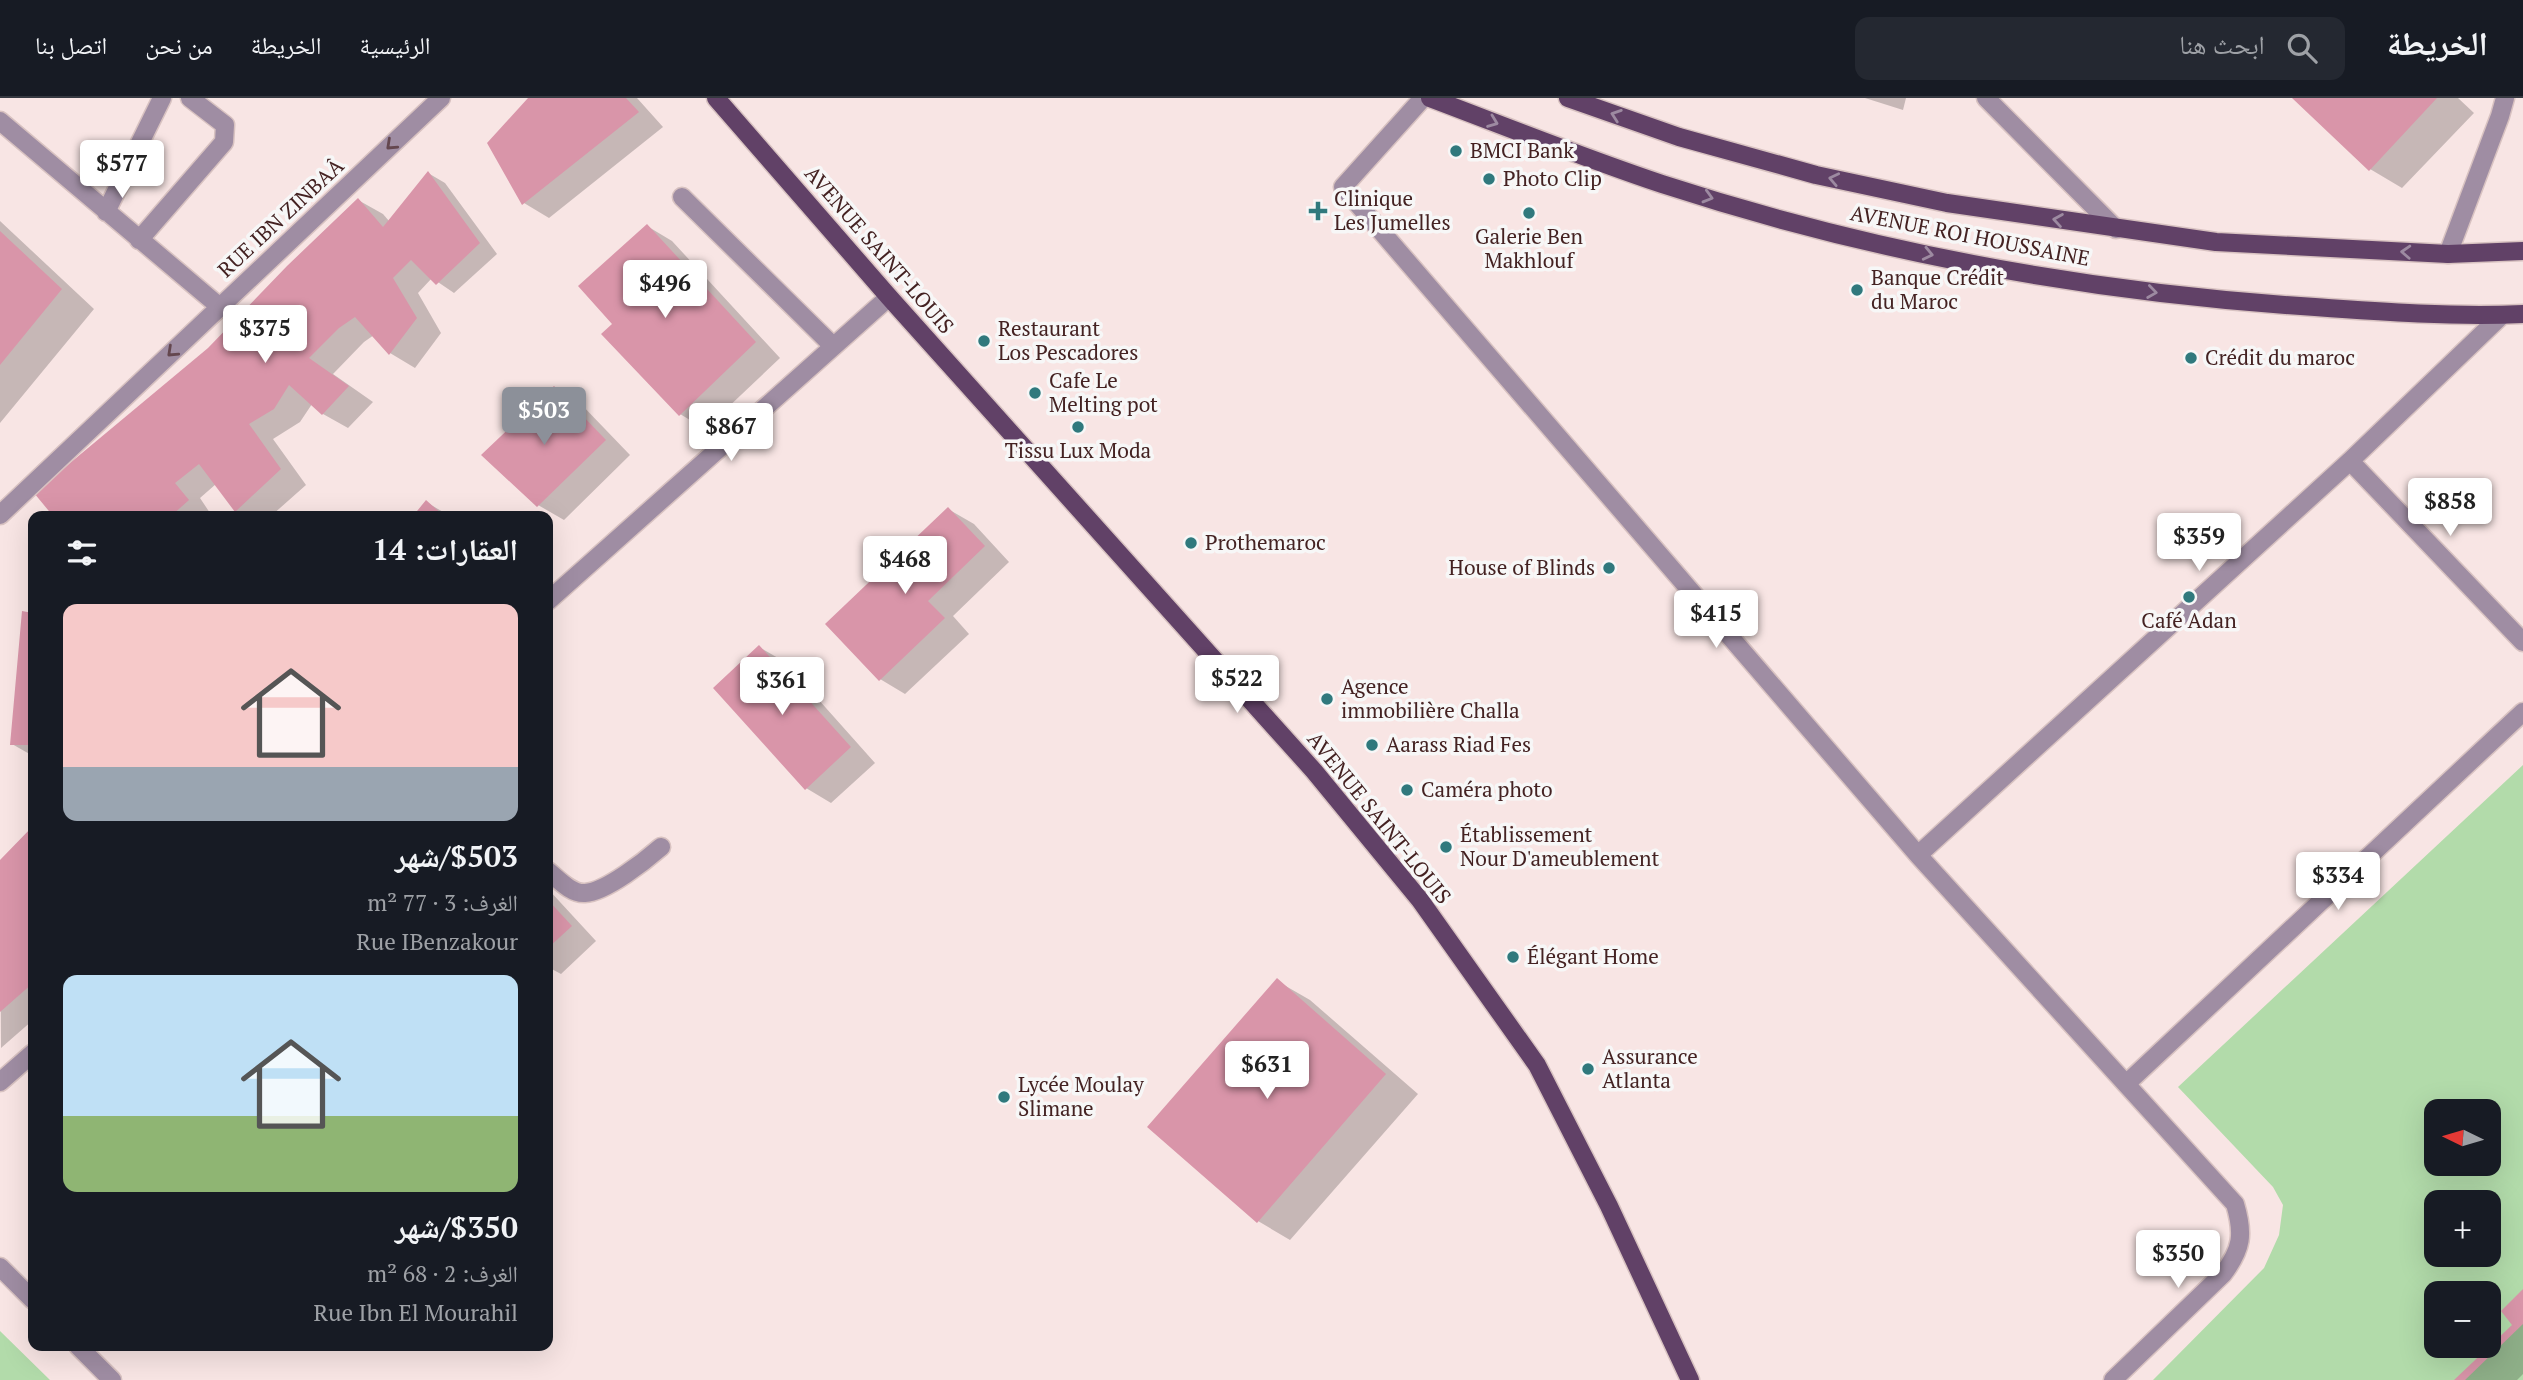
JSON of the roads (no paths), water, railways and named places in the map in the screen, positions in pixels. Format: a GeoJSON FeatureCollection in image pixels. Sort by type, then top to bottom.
{"type":"FeatureCollection","features":[{"type":"Feature","properties":{"kind":"main road","name":"AVENUE SAINT-LOUIS"},"geometry":{"type":"LineString","coordinates":[[716,98],[889,297],[1314,771],[1420,900],[1536,1065],[1609,1206],[1690,1380]]}},
{"type":"Feature","properties":{"kind":"main road","name":"AVENUE ROI HOUSSAINE"},"geometry":{"type":"LineString","coordinates":[[1430,98],[1662,184],[1796,223],[1937,256],[2059,279],[2220,301],[2375,311],[2523,314]]}},
{"type":"Feature","properties":{"kind":"main road","name":"AVENUE ROI HOUSSAINE"},"geometry":{"type":"LineString","coordinates":[[1568,98],[1679,137],[1816,175],[1947,203],[2216,243],[2448,254],[2523,251]]}},
{"type":"Feature","properties":{"kind":"street"},"geometry":{"type":"LineString","coordinates":[[106,212],[162,98]]}},
{"type":"Feature","properties":{"kind":"street"},"geometry":{"type":"LineString","coordinates":[[139,240],[224,142],[225,125],[190,98]]}},
{"type":"Feature","properties":{"kind":"street","name":"RUE IBN ZINBAÂ"},"geometry":{"type":"LineString","coordinates":[[0,515],[441,98]]}},
{"type":"Feature","properties":{"kind":"street"},"geometry":{"type":"LineString","coordinates":[[1423,98],[1343,187],[1918,855],[2235,1204],[2241,1222],[2241,1241],[2235,1259],[2223,1274],[2113,1380]]}},
{"type":"Feature","properties":{"kind":"street"},"geometry":{"type":"LineString","coordinates":[[1986,98],[2116,229]]}},
{"type":"Feature","properties":{"kind":"street"},"geometry":{"type":"LineString","coordinates":[[2448,254],[2505,98]]}},
{"type":"Feature","properties":{"kind":"street"},"geometry":{"type":"LineString","coordinates":[[2500,116],[2517,98]]}},
{"type":"Feature","properties":{"kind":"street"},"geometry":{"type":"LineString","coordinates":[[0,121],[220,307]]}},
{"type":"Feature","properties":{"kind":"street"},"geometry":{"type":"LineString","coordinates":[[682,197],[833,346]]}},
{"type":"Feature","properties":{"kind":"street"},"geometry":{"type":"LineString","coordinates":[[553,597],[889,297]]}},
{"type":"Feature","properties":{"kind":"street"},"geometry":{"type":"LineString","coordinates":[[1918,855],[2350,461],[2502,315]]}},
{"type":"Feature","properties":{"kind":"street"},"geometry":{"type":"LineString","coordinates":[[2350,461],[2523,642]]}},
{"type":"Feature","properties":{"kind":"street"},"geometry":{"type":"LineString","coordinates":[[2126,1084],[2523,712]]}},
{"type":"Feature","properties":{"kind":"street"},"geometry":{"type":"LineString","coordinates":[[553,875],[572,890],[584,894],[597,890],[638,867],[661,847]]}},
{"type":"Feature","properties":{"kind":"street"},"geometry":{"type":"LineString","coordinates":[[0,1082],[28,1057]]}},
{"type":"Feature","properties":{"kind":"street"},"geometry":{"type":"LineString","coordinates":[[0,1267],[28,1295]]}},
{"type":"Feature","properties":{"kind":"street"},"geometry":{"type":"LineString","coordinates":[[83,1351],[112,1380]]}},
{"type":"Feature","properties":{"kind":"place","name":"BMCI Bank"},"geometry":{"type":"Point","coordinates":[1456,151]}},
{"type":"Feature","properties":{"kind":"place","name":"Photo Clip"},"geometry":{"type":"Point","coordinates":[1489,179]}},
{"type":"Feature","properties":{"kind":"place","name":"Clinique Les Jumelles"},"geometry":{"type":"Point","coordinates":[1318,211]}},
{"type":"Feature","properties":{"kind":"place","name":"Galerie Ben Makhlouf"},"geometry":{"type":"Point","coordinates":[1529,213]}},
{"type":"Feature","properties":{"kind":"place","name":"Banque Crédit du Maroc"},"geometry":{"type":"Point","coordinates":[1857,290]}},
{"type":"Feature","properties":{"kind":"place","name":"Restaurant Los Pescadores"},"geometry":{"type":"Point","coordinates":[984,341]}},
{"type":"Feature","properties":{"kind":"place","name":"Crédit du maroc"},"geometry":{"type":"Point","coordinates":[2191,358]}},
{"type":"Feature","properties":{"kind":"place","name":"Cafe Le Melting pot"},"geometry":{"type":"Point","coordinates":[1035,393]}},
{"type":"Feature","properties":{"kind":"place","name":"Tissu Lux Moda"},"geometry":{"type":"Point","coordinates":[1078,427]}},
{"type":"Feature","properties":{"kind":"place","name":"Prothemaroc"},"geometry":{"type":"Point","coordinates":[1191,543]}},
{"type":"Feature","properties":{"kind":"place","name":"House of Blinds"},"geometry":{"type":"Point","coordinates":[1609,568]}},
{"type":"Feature","properties":{"kind":"place","name":"Café Adan"},"geometry":{"type":"Point","coordinates":[2189,597]}},
{"type":"Feature","properties":{"kind":"place","name":"Agence immobilière Challa"},"geometry":{"type":"Point","coordinates":[1327,699]}},
{"type":"Feature","properties":{"kind":"place","name":"Aarass Riad Fes"},"geometry":{"type":"Point","coordinates":[1372,745]}},
{"type":"Feature","properties":{"kind":"place","name":"Caméra photo"},"geometry":{"type":"Point","coordinates":[1407,790]}},
{"type":"Feature","properties":{"kind":"place","name":"Établissement Nour D'ameublement"},"geometry":{"type":"Point","coordinates":[1446,847]}},
{"type":"Feature","properties":{"kind":"place","name":"Élégant Home"},"geometry":{"type":"Point","coordinates":[1513,957]}},
{"type":"Feature","properties":{"kind":"place","name":"Assurance Atlanta"},"geometry":{"type":"Point","coordinates":[1588,1069]}},
{"type":"Feature","properties":{"kind":"place","name":"Lycée Moulay Slimane"},"geometry":{"type":"Point","coordinates":[1004,1097]}}]}
